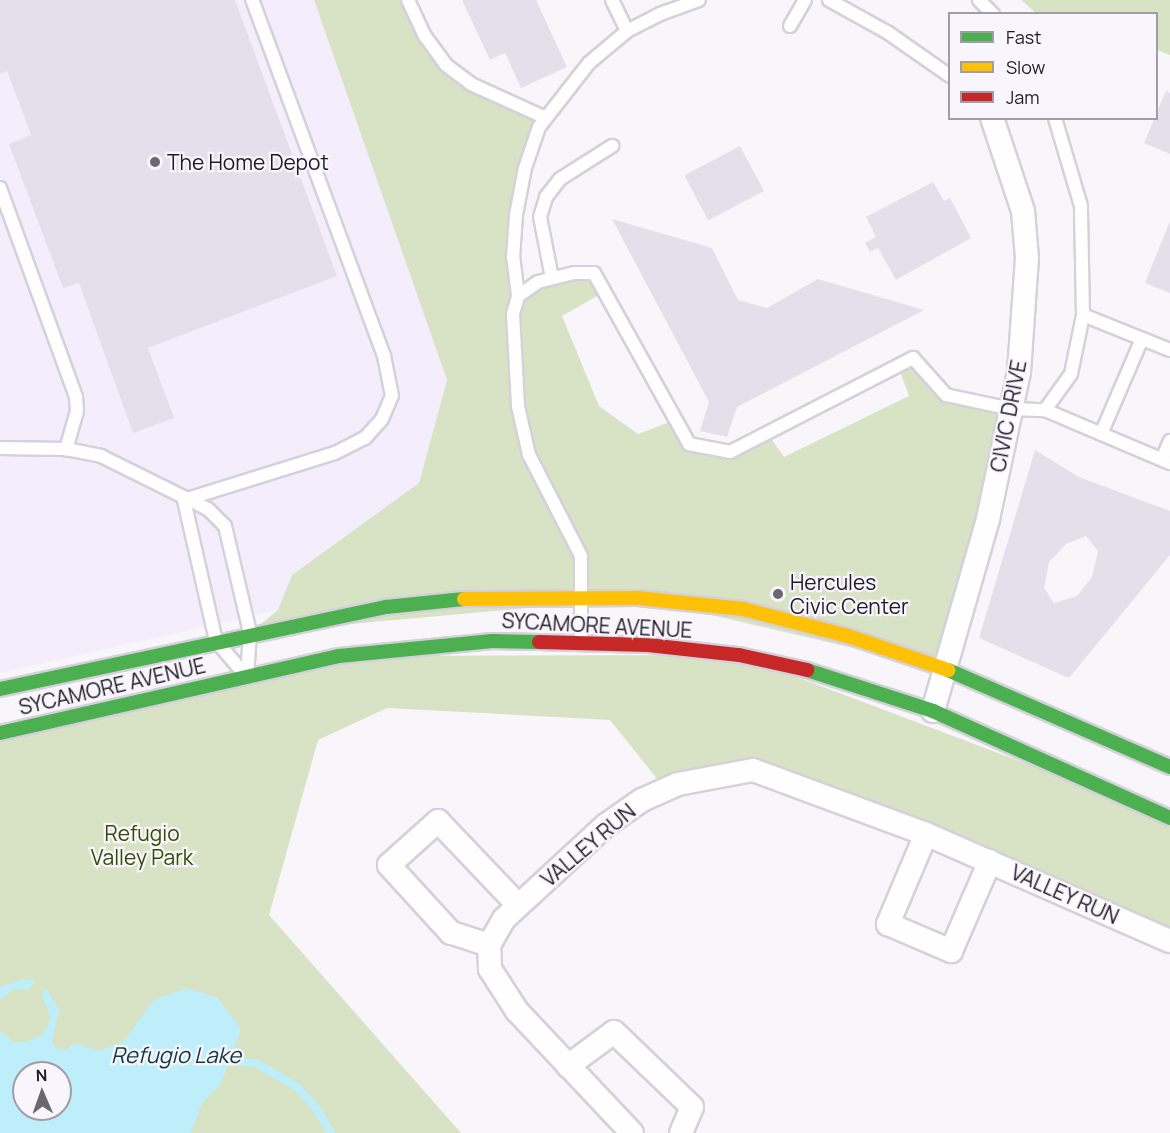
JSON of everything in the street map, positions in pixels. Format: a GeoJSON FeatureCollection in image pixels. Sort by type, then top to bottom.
{"type":"FeatureCollection","features":[{"type":"Feature","properties":{"kind":"main road","name":"SYCAMORE AVENUE"},"geometry":{"type":"LineString","coordinates":[[0,689],[250,633],[386,607],[487,597],[582,596],[743,609],[848,636],[948,670],[1170,767]]}},
{"type":"Feature","properties":{"kind":"main road","name":"SYCAMORE AVENUE"},"geometry":{"type":"LineString","coordinates":[[0,733],[339,656],[492,641],[581,641],[739,655],[820,673],[933,711],[1170,818]]}},
{"type":"Feature","properties":{"kind":"street","name":"CIVIC DRIVE"},"geometry":{"type":"LineString","coordinates":[[933,711],[948,670],[988,519],[1019,372],[1027,258],[1023,211],[993,120]]}},
{"type":"Feature","properties":{"kind":"street","name":"VALLEY RUN"},"geometry":{"type":"LineString","coordinates":[[489,945],[495,930],[518,905],[606,825],[642,800],[678,784],[753,770],[926,834],[1170,941]]}},
{"type":"Feature","properties":{"kind":"street"},"geometry":{"type":"LineString","coordinates":[[518,905],[438,821],[389,865],[451,933],[489,945],[490,969],[500,988],[568,1066],[632,1133]]}},
{"type":"Feature","properties":{"kind":"street"},"geometry":{"type":"LineString","coordinates":[[926,834],[888,924],[951,951],[990,861]]}},
{"type":"Feature","properties":{"kind":"street"},"geometry":{"type":"LineString","coordinates":[[568,1066],[614,1032],[692,1107],[681,1133]]}},
{"type":"Feature","properties":{"kind":"lane"},"geometry":{"type":"LineString","coordinates":[[184,500],[335,453],[365,438],[382,419],[392,396],[384,356],[252,0]]}},
{"type":"Feature","properties":{"kind":"lane"},"geometry":{"type":"LineString","coordinates":[[408,0],[425,36],[446,65],[471,84],[546,118]]}},
{"type":"Feature","properties":{"kind":"lane"},"geometry":{"type":"LineString","coordinates":[[612,0],[627,32]]}},
{"type":"Feature","properties":{"kind":"lane"},"geometry":{"type":"LineString","coordinates":[[581,641],[581,556],[529,454],[518,406],[513,314],[518,296],[513,258],[516,214],[525,168],[546,118],[589,63],[627,32],[668,5],[699,0]]}},
{"type":"Feature","properties":{"kind":"lane"},"geometry":{"type":"LineString","coordinates":[[790,26],[806,0]]}},
{"type":"Feature","properties":{"kind":"lane"},"geometry":{"type":"LineString","coordinates":[[820,0],[831,3],[887,32],[948,75]]}},
{"type":"Feature","properties":{"kind":"lane"},"geometry":{"type":"LineString","coordinates":[[980,0],[991,12]]}},
{"type":"Feature","properties":{"kind":"lane"},"geometry":{"type":"LineString","coordinates":[[1045,410],[1071,374],[1083,315],[1081,206],[1056,120]]}},
{"type":"Feature","properties":{"kind":"lane"},"geometry":{"type":"LineString","coordinates":[[552,278],[540,216],[546,197],[560,179],[612,146]]}},
{"type":"Feature","properties":{"kind":"lane"},"geometry":{"type":"LineString","coordinates":[[0,188],[76,397],[77,411],[66,449]]}},
{"type":"Feature","properties":{"kind":"lane"},"geometry":{"type":"LineString","coordinates":[[518,296],[538,282],[594,273],[689,444],[730,452],[913,358],[946,395],[1011,410],[1045,410],[1166,461],[1170,441]]}},
{"type":"Feature","properties":{"kind":"lane"},"geometry":{"type":"LineString","coordinates":[[1083,315],[1170,350]]}},
{"type":"Feature","properties":{"kind":"lane"},"geometry":{"type":"LineString","coordinates":[[1101,434],[1142,339]]}},
{"type":"Feature","properties":{"kind":"lane"},"geometry":{"type":"LineString","coordinates":[[0,448],[66,449],[122,465],[184,500],[208,509],[225,526],[250,633],[247,677]]}},
{"type":"Feature","properties":{"kind":"lane"},"geometry":{"type":"LineString","coordinates":[[184,500],[216,641],[247,677]]}},
{"type":"Feature","properties":{"kind":"shaded area"},"geometry":{"type":"Polygon","coordinates":[[[0,0],[314,0],[447,380],[419,483],[292,575],[278,610],[0,673],[0,0]]]}},
{"type":"Feature","properties":{"kind":"green space"},"geometry":{"type":"Polygon","coordinates":[[[314,0],[408,0],[446,65],[546,118],[516,215],[518,295],[538,282],[594,273],[604,292],[562,316],[599,406],[638,434],[675,420],[689,444],[730,452],[767,433],[784,457],[909,396],[898,366],[913,358],[946,395],[1011,409],[948,670],[638,598],[250,633],[278,610],[292,575],[419,483],[447,380],[314,0]]]}},
{"type":"Feature","properties":{"kind":"green space"},"geometry":{"type":"Polygon","coordinates":[[[1021,0],[1170,0],[1170,55],[1158,50],[1158,12],[1035,12],[1021,0]]]}},
{"type":"Feature","properties":{"kind":"green space","name":"Refugio Valley Park"},"geometry":{"type":"Polygon","coordinates":[[[739,655],[1170,818],[1170,941],[753,770],[666,790],[610,720],[387,708],[318,740],[269,915],[461,1133],[0,1133],[0,733],[339,656],[739,655]]]}},
{"type":"Feature","properties":{"kind":"water"},"geometry":{"type":"Polygon","coordinates":[[[25,979],[35,980],[30,989],[12,990],[0,1000],[0,987],[25,979]]]}},
{"type":"Feature","properties":{"kind":"water","name":"Refugio Lake"},"geometry":{"type":"Polygon","coordinates":[[[46,988],[59,1009],[52,1042],[57,1049],[66,1050],[75,1043],[99,1051],[123,1042],[154,1000],[186,988],[218,998],[241,1029],[221,1084],[202,1103],[191,1133],[0,1133],[0,1031],[15,1042],[25,1042],[42,1035],[51,1019],[42,996],[46,988]]]}},
{"type":"Feature","properties":{"kind":"building","name":"The Home Depot"},"geometry":{"type":"Polygon","coordinates":[[[0,0],[235,0],[337,276],[148,348],[174,418],[133,433],[79,283],[63,288],[9,144],[31,135],[7,71],[0,74],[0,0]]]}},
{"type":"Feature","properties":{"kind":"building"},"geometry":{"type":"Polygon","coordinates":[[[462,0],[536,0],[567,67],[521,88],[505,53],[490,60],[462,0]]]}},
{"type":"Feature","properties":{"kind":"building"},"geometry":{"type":"Polygon","coordinates":[[[1166,91],[1170,93],[1170,154],[1144,143],[1154,120],[1158,120],[1158,110],[1166,91]]]}},
{"type":"Feature","properties":{"kind":"building"},"geometry":{"type":"Polygon","coordinates":[[[740,146],[764,191],[708,221],[684,176],[740,146]]]}},
{"type":"Feature","properties":{"kind":"building"},"geometry":{"type":"Polygon","coordinates":[[[933,182],[944,201],[950,198],[971,238],[896,280],[878,248],[870,252],[865,243],[876,237],[866,217],[933,182]]]}},
{"type":"Feature","properties":{"kind":"building"},"geometry":{"type":"Polygon","coordinates":[[[612,219],[712,248],[738,300],[767,308],[818,279],[924,310],[737,407],[727,437],[700,431],[709,402],[612,219]]]}},
{"type":"Feature","properties":{"kind":"building"},"geometry":{"type":"Polygon","coordinates":[[[1170,221],[1170,293],[1145,283],[1170,221]]]}},
{"type":"Feature","properties":{"kind":"building"},"geometry":{"type":"Polygon","coordinates":[[[1035,450],[1079,477],[1170,511],[1170,555],[1069,678],[979,638],[1035,450]],[[1086,536],[1066,544],[1049,562],[1044,588],[1054,603],[1077,596],[1092,577],[1098,551],[1086,536]]]}},
{"type":"Feature","properties":{"kind":"waterway"},"geometry":{"type":"LineString","coordinates":[[229,1061],[256,1063],[297,1087],[317,1109],[331,1133]]}},
{"type":"Feature","properties":{"kind":"traffic: fast"},"geometry":{"type":"LineString","coordinates":[[0,689],[386,607],[464,599]]}},
{"type":"Feature","properties":{"kind":"traffic: fast"},"geometry":{"type":"LineString","coordinates":[[0,733],[339,656],[492,641],[539,642]]}},
{"type":"Feature","properties":{"kind":"traffic: fast"},"geometry":{"type":"LineString","coordinates":[[807,670],[933,711],[1170,818]]}},
{"type":"Feature","properties":{"kind":"traffic: fast"},"geometry":{"type":"LineString","coordinates":[[948,670],[1170,767]]}},
{"type":"Feature","properties":{"kind":"traffic: slow"},"geometry":{"type":"LineString","coordinates":[[464,599],[638,598],[743,609],[848,636],[948,670]]}},
{"type":"Feature","properties":{"kind":"traffic: jam"},"geometry":{"type":"LineString","coordinates":[[539,642],[648,645],[739,655],[807,670]]}},
{"type":"Feature","properties":{"kind":"place","name":"The Home Depot"},"geometry":{"type":"Point","coordinates":[155,162]}},
{"type":"Feature","properties":{"kind":"place","name":"Hercules Civic Center"},"geometry":{"type":"Point","coordinates":[778,594]}}]}
